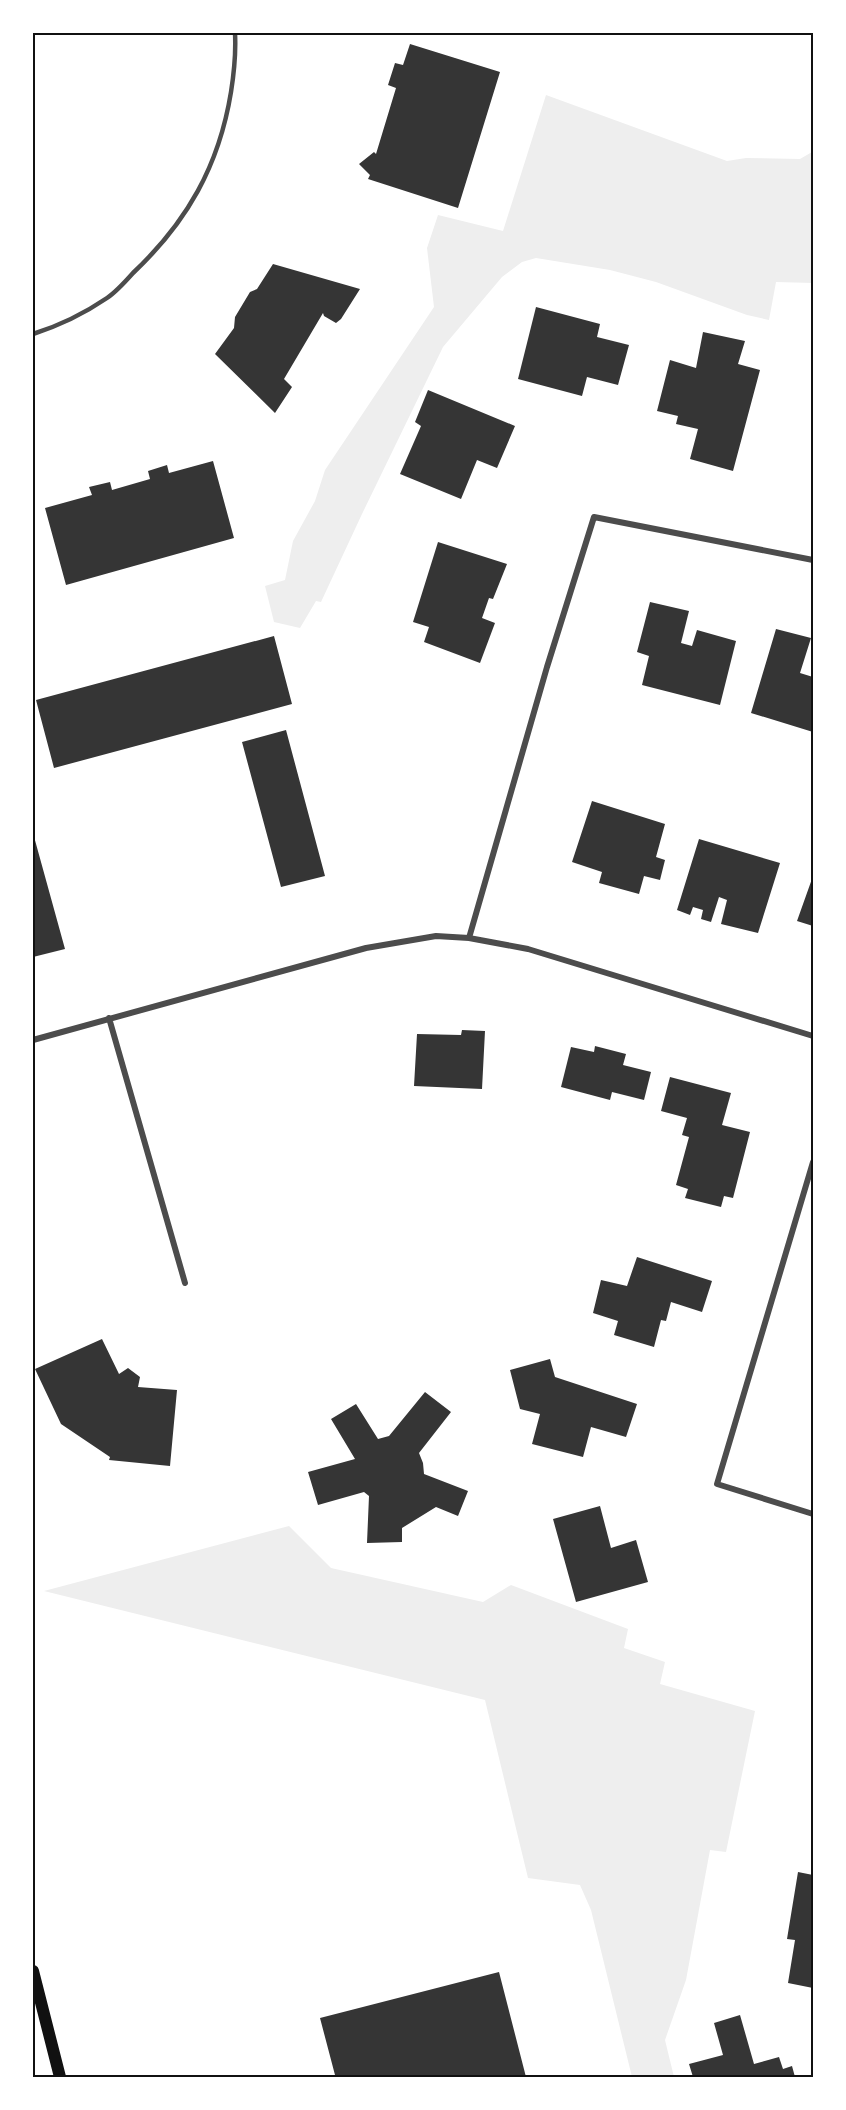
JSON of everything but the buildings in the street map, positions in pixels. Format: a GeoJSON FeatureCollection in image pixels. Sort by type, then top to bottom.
{"type":"FeatureCollection","features":[{"type":"Feature","properties":{"kind":"main road"},"geometry":{"type":"LineString","coordinates":[[33,1971],[60,2077]]}},
{"type":"Feature","properties":{"kind":"street"},"geometry":{"type":"LineString","coordinates":[[469,938],[540,690],[594,517],[813,560]]}},
{"type":"Feature","properties":{"kind":"street"},"geometry":{"type":"LineString","coordinates":[[33,1040],[366,948],[436,936],[469,938],[528,950],[813,1036]]}},
{"type":"Feature","properties":{"kind":"street"},"geometry":{"type":"LineString","coordinates":[[109,1018],[185,1283]]}},
{"type":"Feature","properties":{"kind":"street"},"geometry":{"type":"LineString","coordinates":[[813,1162],[717,1484],[813,1514]]}},
{"type":"Feature","properties":{"kind":"lane"},"geometry":{"type":"LineString","coordinates":[[33,334],[78,315],[108,297],[157,250],[173,230],[212,163],[222,135],[233,77],[234,33]]}},
{"type":"Feature","properties":{"kind":"shaded area"},"geometry":{"type":"Polygon","coordinates":[[[546,95],[727,161],[746,158],[800,159],[812,152],[813,147],[813,283],[776,282],[769,320],[747,315],[656,282],[610,270],[536,258],[522,262],[502,277],[443,347],[321,602],[316,601],[300,628],[274,622],[265,586],[285,580],[293,541],[315,501],[325,470],[434,307],[427,248],[438,215],[503,231],[546,95]]]}},
{"type":"Feature","properties":{"kind":"shaded area"},"geometry":{"type":"Polygon","coordinates":[[[289,1526],[331,1568],[483,1602],[511,1585],[628,1629],[624,1648],[665,1662],[660,1684],[755,1711],[726,1852],[710,1850],[686,1980],[665,2040],[674,2077],[632,2077],[591,1910],[580,1885],[528,1878],[485,1700],[44,1591],[289,1526]]]}}]}
